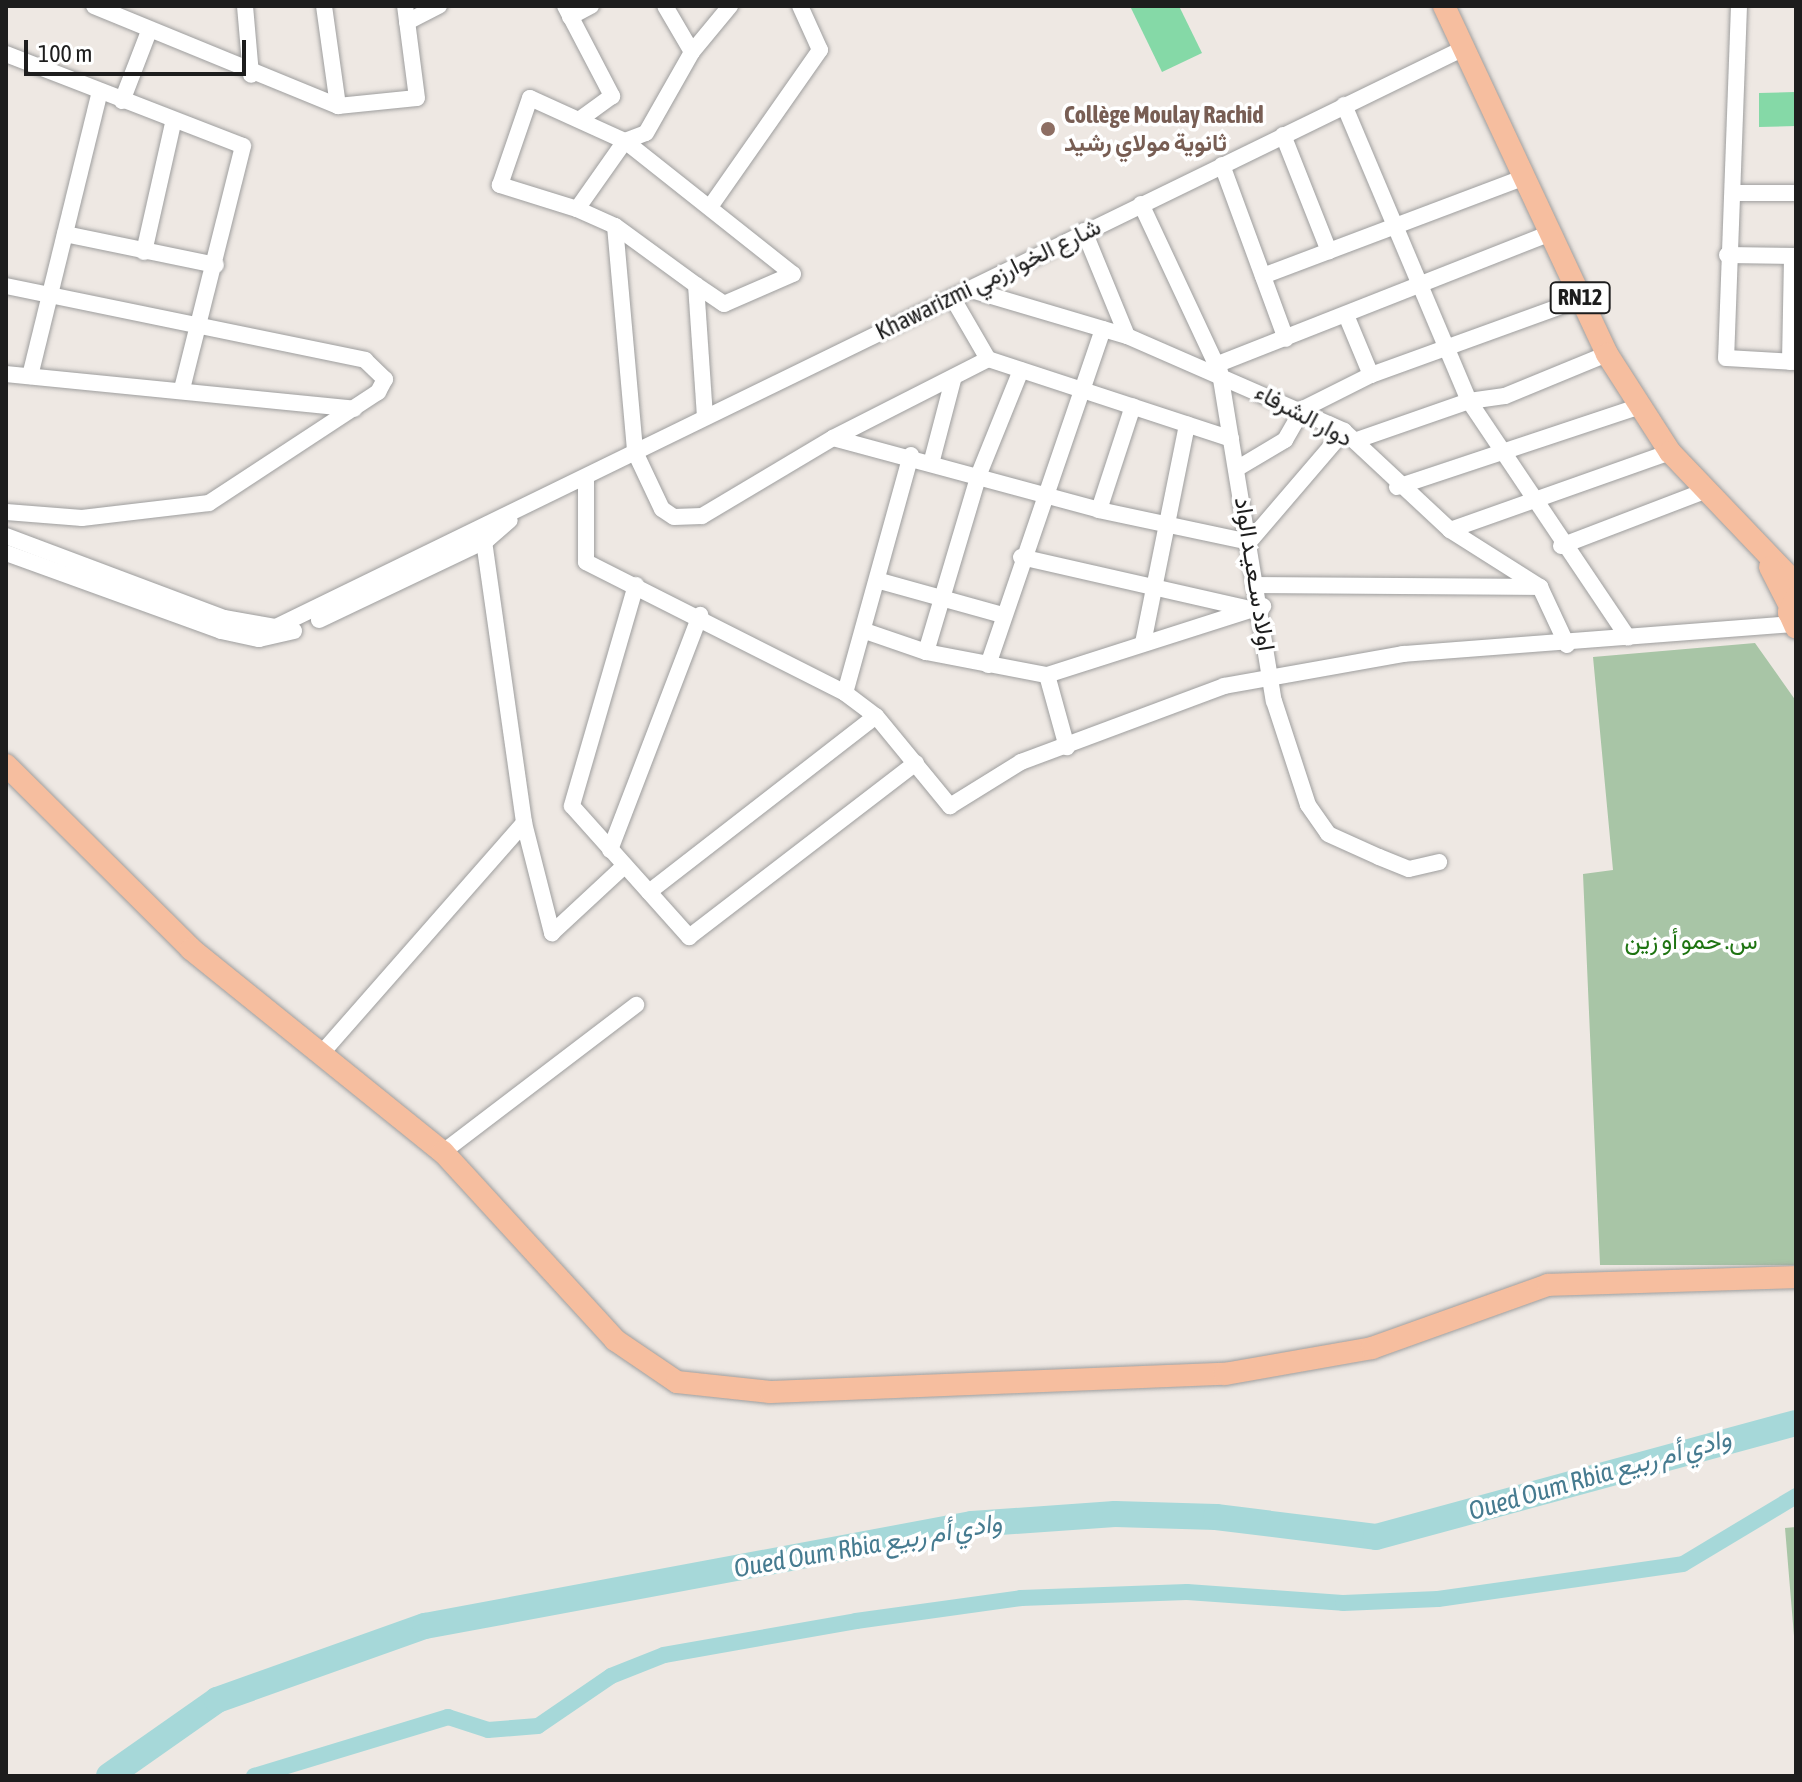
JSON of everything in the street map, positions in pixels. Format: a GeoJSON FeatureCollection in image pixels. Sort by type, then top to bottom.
{"type":"FeatureCollection","features":[{"type":"Feature","properties":{"kind":"main road","name":"RN12"},"geometry":{"type":"LineString","coordinates":[[1444,6],[1607,354],[1670,452],[1766,558],[1794,608]]}},
{"type":"Feature","properties":{"kind":"main road"},"geometry":{"type":"LineString","coordinates":[[6,765],[191,949],[443,1152],[615,1340],[663,1376],[722,1391],[1269,1370],[1372,1348],[1548,1285],[1796,1277]]}},
{"type":"Feature","properties":{"kind":"street"},"geometry":{"type":"LineString","coordinates":[[94,6],[251,75],[338,106],[417,98],[406,14],[439,6]]}},
{"type":"Feature","properties":{"kind":"street"},"geometry":{"type":"LineString","coordinates":[[245,6],[251,75]]}},
{"type":"Feature","properties":{"kind":"street"},"geometry":{"type":"LineString","coordinates":[[324,6],[338,106]]}},
{"type":"Feature","properties":{"kind":"street"},"geometry":{"type":"LineString","coordinates":[[582,118],[612,96],[567,11],[591,6]]}},
{"type":"Feature","properties":{"kind":"street"},"geometry":{"type":"LineString","coordinates":[[665,6],[692,52]]}},
{"type":"Feature","properties":{"kind":"street"},"geometry":{"type":"LineString","coordinates":[[577,209],[625,141],[651,127],[692,52],[730,6]]}},
{"type":"Feature","properties":{"kind":"street"},"geometry":{"type":"LineString","coordinates":[[710,207],[820,50],[800,6]]}},
{"type":"Feature","properties":{"kind":"street"},"geometry":{"type":"LineString","coordinates":[[1736,193],[1739,6]]}},
{"type":"Feature","properties":{"kind":"street"},"geometry":{"type":"LineString","coordinates":[[122,101],[149,31]]}},
{"type":"Feature","properties":{"kind":"street","name":"Khawarizmi شارع الخوارزمي"},"geometry":{"type":"LineString","coordinates":[[6,553],[94,587],[259,639],[285,635],[705,417],[1464,48]]}},
{"type":"Feature","properties":{"kind":"street"},"geometry":{"type":"LineString","coordinates":[[6,54],[173,123],[243,146],[200,329],[182,389]]}},
{"type":"Feature","properties":{"kind":"street"},"geometry":{"type":"LineString","coordinates":[[30,376],[100,92]]}},
{"type":"Feature","properties":{"kind":"street"},"geometry":{"type":"LineString","coordinates":[[530,98],[582,118],[625,141],[710,207],[793,274],[724,304],[615,226],[577,209],[503,189],[499,180],[530,98]]}},
{"type":"Feature","properties":{"kind":"street"},"geometry":{"type":"LineString","coordinates":[[1344,105],[1444,349],[1469,401],[1499,455],[1628,638]]}},
{"type":"Feature","properties":{"kind":"street"},"geometry":{"type":"LineString","coordinates":[[144,252],[173,123]]}},
{"type":"Feature","properties":{"kind":"street"},"geometry":{"type":"LineString","coordinates":[[1283,135],[1329,251]]}},
{"type":"Feature","properties":{"kind":"street"},"geometry":{"type":"LineString","coordinates":[[1222,165],[1286,339]]}},
{"type":"Feature","properties":{"kind":"street"},"geometry":{"type":"LineString","coordinates":[[1263,276],[1525,177]]}},
{"type":"Feature","properties":{"kind":"street"},"geometry":{"type":"LineString","coordinates":[[1727,255],[1794,256],[1793,362],[1728,361],[1727,255],[1728,193],[1796,193]]}},
{"type":"Feature","properties":{"kind":"street","name":"اولاد سـعيـد الواد"},"geometry":{"type":"LineString","coordinates":[[1141,204],[1219,368],[1259,585],[1257,607],[1271,677],[1296,771],[1322,828],[1409,869],[1439,862]]}},
{"type":"Feature","properties":{"kind":"street"},"geometry":{"type":"LineString","coordinates":[[615,226],[635,452],[662,509],[686,520],[833,438],[953,380],[988,359]]}},
{"type":"Feature","properties":{"kind":"street"},"geometry":{"type":"LineString","coordinates":[[1084,231],[1127,336]]}},
{"type":"Feature","properties":{"kind":"street"},"geometry":{"type":"LineString","coordinates":[[1219,368],[1550,233]]}},
{"type":"Feature","properties":{"kind":"street"},"geometry":{"type":"LineString","coordinates":[[65,234],[216,265]]}},
{"type":"Feature","properties":{"kind":"street"},"geometry":{"type":"LineString","coordinates":[[696,285],[705,417]]}},
{"type":"Feature","properties":{"kind":"street"},"geometry":{"type":"LineString","coordinates":[[6,286],[377,364],[383,387],[209,503],[82,518],[6,512]]}},
{"type":"Feature","properties":{"kind":"street","name":"دوار الشرفاء"},"geometry":{"type":"LineString","coordinates":[[968,289],[1127,336],[1219,368],[1303,409],[1350,435],[1397,487],[1450,530],[1540,587]]}},
{"type":"Feature","properties":{"kind":"street"},"geometry":{"type":"LineString","coordinates":[[952,297],[988,359],[1081,387],[1231,439]]}},
{"type":"Feature","properties":{"kind":"street"},"geometry":{"type":"LineString","coordinates":[[1238,468],[1285,440],[1303,409],[1371,375],[1581,299]]}},
{"type":"Feature","properties":{"kind":"street"},"geometry":{"type":"LineString","coordinates":[[1346,315],[1371,375]]}},
{"type":"Feature","properties":{"kind":"street"},"geometry":{"type":"LineString","coordinates":[[988,665],[1042,495],[1103,329]]}},
{"type":"Feature","properties":{"kind":"street"},"geometry":{"type":"LineString","coordinates":[[833,438],[932,460],[1099,510],[1249,542],[1350,435],[1469,401],[1505,396],[1607,354]]}},
{"type":"Feature","properties":{"kind":"street"},"geometry":{"type":"LineString","coordinates":[[926,652],[979,474],[1021,370]]}},
{"type":"Feature","properties":{"kind":"street"},"geometry":{"type":"LineString","coordinates":[[6,374],[182,389],[354,409]]}},
{"type":"Feature","properties":{"kind":"street"},"geometry":{"type":"LineString","coordinates":[[932,460],[953,380]]}},
{"type":"Feature","properties":{"kind":"street"},"geometry":{"type":"LineString","coordinates":[[1099,510],[1133,406]]}},
{"type":"Feature","properties":{"kind":"street"},"geometry":{"type":"LineString","coordinates":[[1397,487],[1641,406]]}},
{"type":"Feature","properties":{"kind":"street"},"geometry":{"type":"LineString","coordinates":[[1143,643],[1187,424]]}},
{"type":"Feature","properties":{"kind":"street"},"geometry":{"type":"LineString","coordinates":[[1450,530],[1670,452]]}},
{"type":"Feature","properties":{"kind":"street"},"geometry":{"type":"LineString","coordinates":[[845,693],[880,581],[911,455]]}},
{"type":"Feature","properties":{"kind":"street"},"geometry":{"type":"LineString","coordinates":[[586,478],[583,558],[700,615],[845,693],[876,716],[950,806],[1013,766],[1186,698],[1271,677],[1403,654],[1567,645],[1628,638],[1794,608]]}},
{"type":"Feature","properties":{"kind":"street"},"geometry":{"type":"LineString","coordinates":[[1561,546],[1704,491]]}},
{"type":"Feature","properties":{"kind":"street"},"geometry":{"type":"LineString","coordinates":[[482,533],[524,823],[552,933],[624,866]]}},
{"type":"Feature","properties":{"kind":"street","name":"Khawarizmi شارع الخوارزمي"},"geometry":{"type":"LineString","coordinates":[[6,536],[266,627],[372,590]]}},
{"type":"Feature","properties":{"kind":"street"},"geometry":{"type":"LineString","coordinates":[[1021,557],[1257,607]]}},
{"type":"Feature","properties":{"kind":"street"},"geometry":{"type":"LineString","coordinates":[[94,587],[100,570]]}},
{"type":"Feature","properties":{"kind":"street"},"geometry":{"type":"LineString","coordinates":[[880,581],[1003,615]]}},
{"type":"Feature","properties":{"kind":"street"},"geometry":{"type":"LineString","coordinates":[[636,585],[571,801],[610,850],[689,937],[916,763]]}},
{"type":"Feature","properties":{"kind":"street"},"geometry":{"type":"LineString","coordinates":[[1259,585],[1540,587],[1567,645]]}},
{"type":"Feature","properties":{"kind":"street"},"geometry":{"type":"LineString","coordinates":[[865,631],[926,652],[1047,675],[1257,607]]}},
{"type":"Feature","properties":{"kind":"street"},"geometry":{"type":"LineString","coordinates":[[610,850],[700,615]]}},
{"type":"Feature","properties":{"kind":"street"},"geometry":{"type":"LineString","coordinates":[[1047,675],[1067,747]]}},
{"type":"Feature","properties":{"kind":"street"},"geometry":{"type":"LineString","coordinates":[[649,892],[876,716]]}},
{"type":"Feature","properties":{"kind":"street"},"geometry":{"type":"LineString","coordinates":[[321,1054],[524,823]]}},
{"type":"Feature","properties":{"kind":"street"},"geometry":{"type":"LineString","coordinates":[[443,1152],[636,1005]]}},
{"type":"Feature","properties":{"kind":"green space"},"geometry":{"type":"Polygon","coordinates":[[[1130,6],[1179,6],[1202,53],[1162,72],[1130,6]]]}},
{"type":"Feature","properties":{"kind":"green space"},"geometry":{"type":"Polygon","coordinates":[[[1796,59],[1796,126],[1759,127],[1759,93],[1795,92],[1796,59]]]}},
{"type":"Feature","properties":{"kind":"green space","name":"س. حمو أو زين"},"geometry":{"type":"Polygon","coordinates":[[[1755,643],[1796,701],[1796,1265],[1600,1265],[1583,874],[1613,870],[1593,657],[1755,643]]]}},
{"type":"Feature","properties":{"kind":"green space"},"geometry":{"type":"Polygon","coordinates":[[[1796,1527],[1796,1660],[1785,1528],[1796,1527]]]}},
{"type":"Feature","properties":{"kind":"waterway","name":"Oued Oum Rbia وادي أم ربيع"},"geometry":{"type":"LineString","coordinates":[[109,1776],[217,1700],[425,1626],[972,1524],[1115,1514],[1216,1517],[1376,1537],[1796,1423]]}},
{"type":"Feature","properties":{"kind":"waterway"},"geometry":{"type":"LineString","coordinates":[[254,1776],[448,1717],[488,1730],[538,1726],[611,1676],[664,1655],[856,1621],[1021,1598],[1187,1592],[1343,1603],[1438,1599],[1683,1564],[1796,1496]]}},
{"type":"Feature","properties":{"kind":"place","name":"Collège Moulay Rachid ثانوية مولاي رشيد"},"geometry":{"type":"Point","coordinates":[1048,129]}}]}
